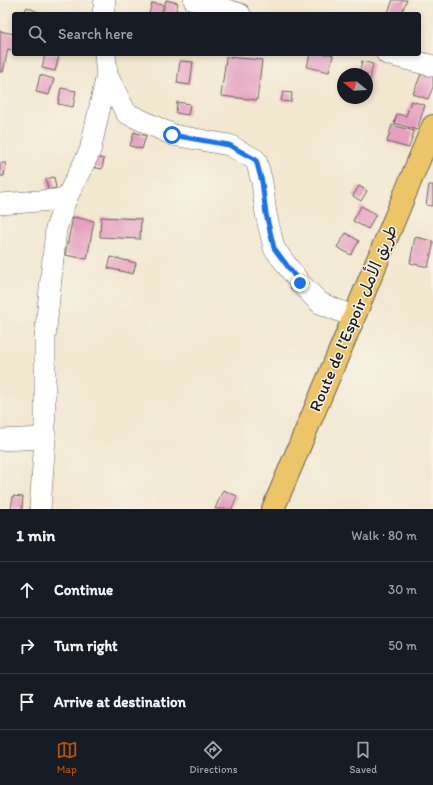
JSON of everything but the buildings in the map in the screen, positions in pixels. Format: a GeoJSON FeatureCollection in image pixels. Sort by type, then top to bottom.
{"type":"FeatureCollection","features":[{"type":"Feature","properties":{"kind":"highway","name":"Route de l’Espoir طريق الأمل"},"geometry":{"type":"LineString","coordinates":[[272,509],[433,126]]}},
{"type":"Feature","properties":{"kind":"street"},"geometry":{"type":"LineString","coordinates":[[103,12],[105,0]]}},
{"type":"Feature","properties":{"kind":"street"},"geometry":{"type":"LineString","coordinates":[[194,0],[233,12]]}},
{"type":"Feature","properties":{"kind":"street"},"geometry":{"type":"LineString","coordinates":[[40,509],[45,438],[44,338],[56,229],[66,199],[90,151],[107,75],[105,56]]}},
{"type":"Feature","properties":{"kind":"street"},"geometry":{"type":"LineString","coordinates":[[395,56],[433,66]]}},
{"type":"Feature","properties":{"kind":"street"},"geometry":{"type":"LineString","coordinates":[[107,75],[126,113],[172,135],[229,145],[256,160],[262,182],[266,214],[274,248],[300,283],[320,303],[354,317]]}},
{"type":"Feature","properties":{"kind":"street"},"geometry":{"type":"LineString","coordinates":[[0,204],[66,199]]}},
{"type":"Feature","properties":{"kind":"street"},"geometry":{"type":"LineString","coordinates":[[0,440],[45,438]]}},
{"type":"Feature","properties":{"kind":"route"},"geometry":{"type":"LineString","coordinates":[[172,135],[229,145],[256,160],[262,182],[266,214],[274,248],[300,283]]}}]}
